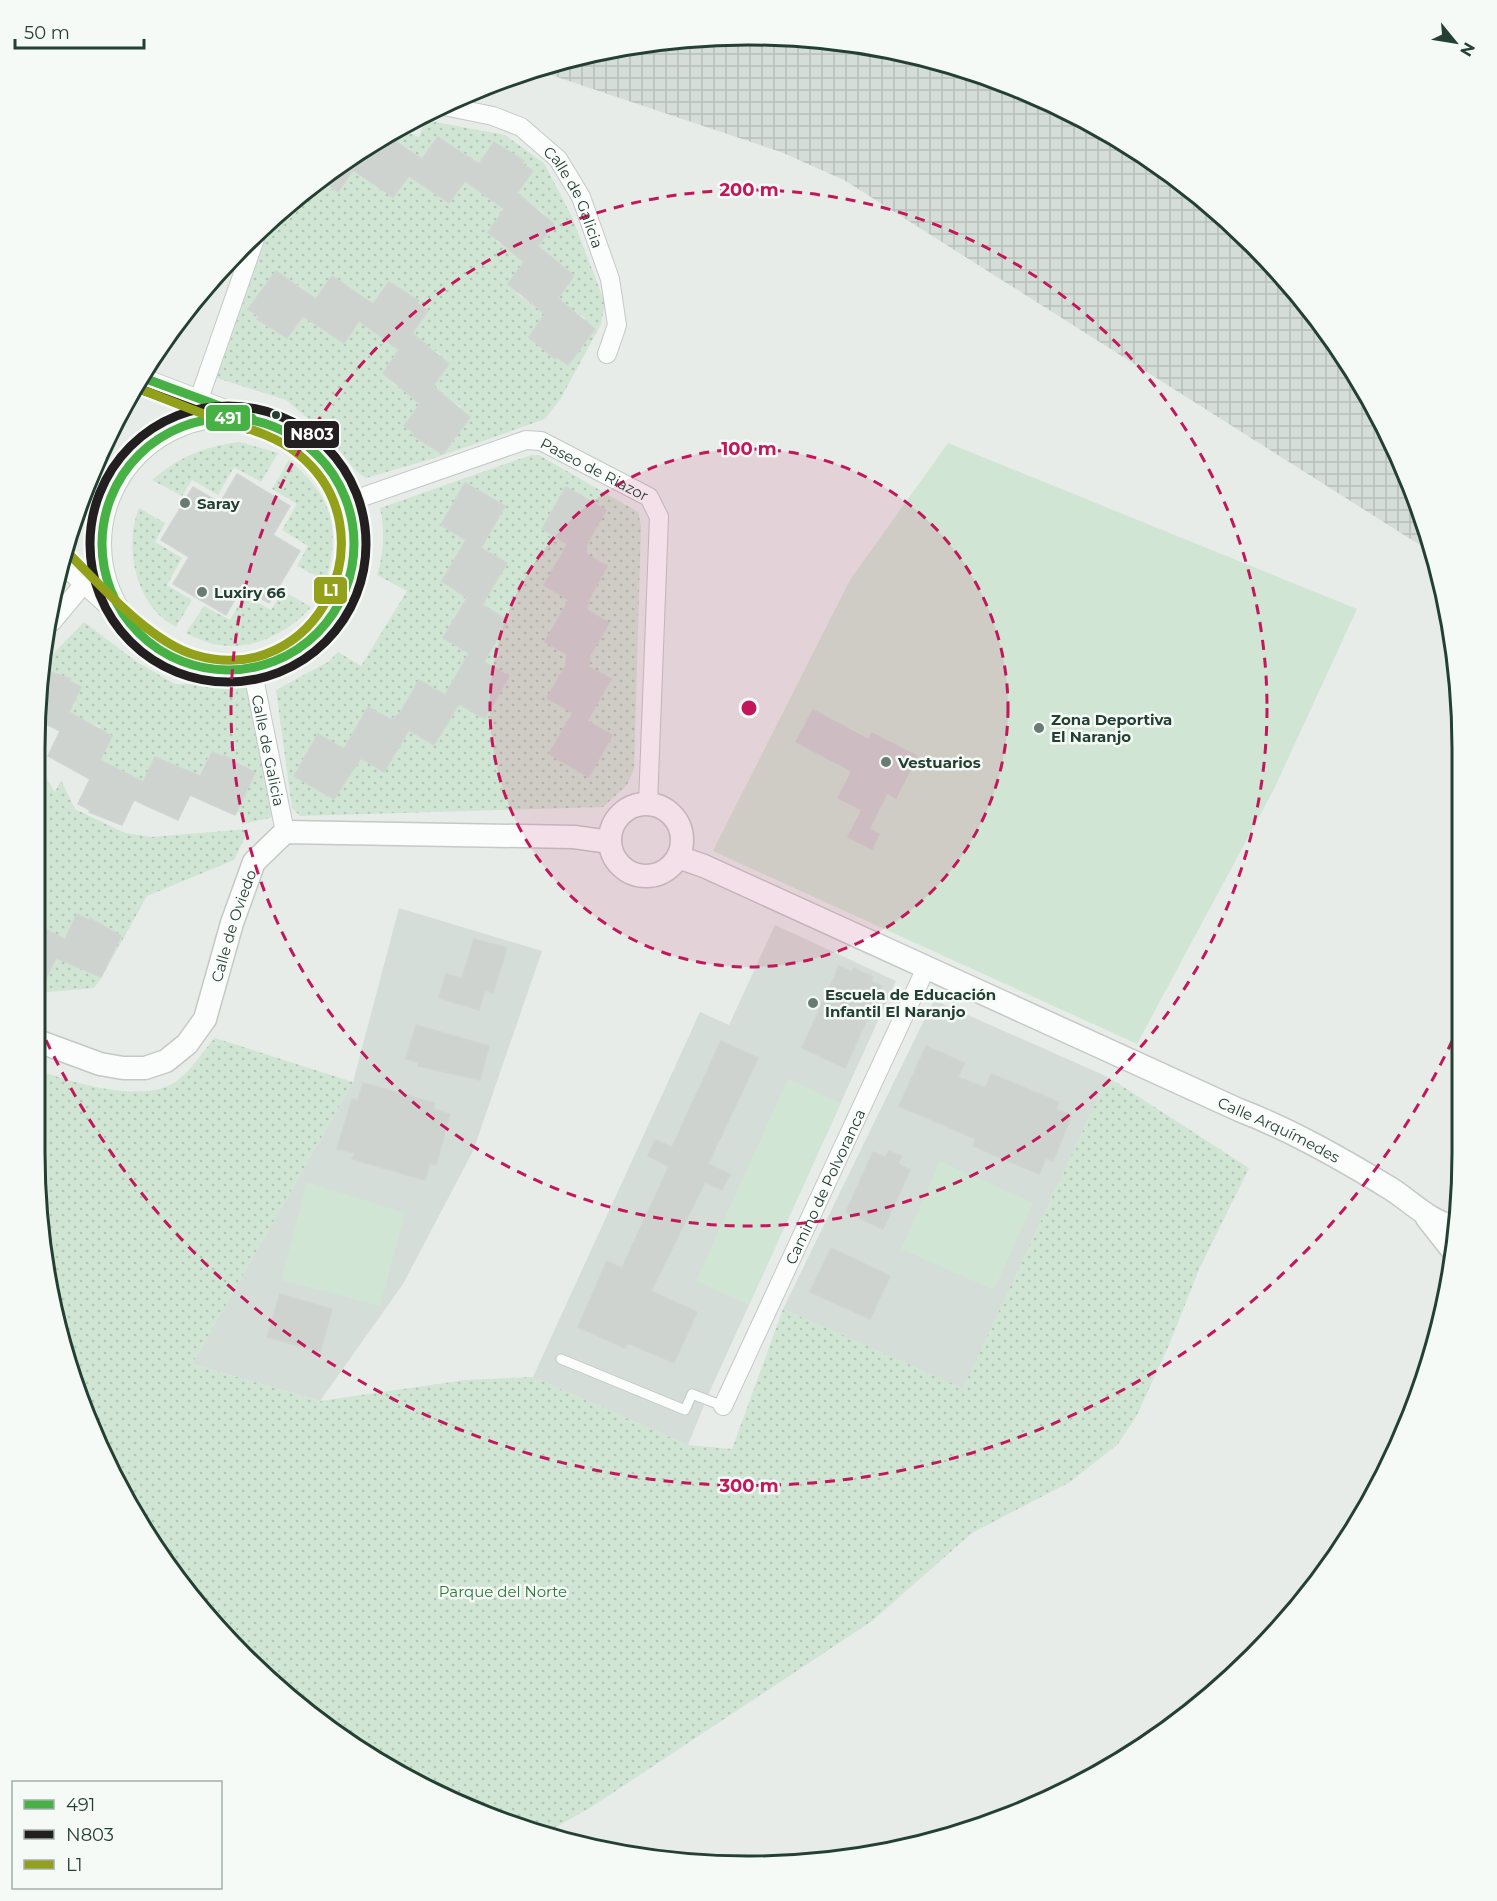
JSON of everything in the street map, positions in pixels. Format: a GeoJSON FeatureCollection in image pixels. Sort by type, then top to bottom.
{"type":"FeatureCollection","features":[{"type":"Feature","properties":{"kind":"street","name":"Calle de Galicia"},"geometry":{"type":"LineString","coordinates":[[457,109],[493,116],[521,127],[558,159],[581,197],[610,279],[617,325],[607,354]]}},
{"type":"Feature","properties":{"kind":"street"},"geometry":{"type":"LineString","coordinates":[[199,399],[251,251]]}},
{"type":"Feature","properties":{"kind":"street"},"geometry":{"type":"LineString","coordinates":[[68,570],[166,655],[191,666],[234,672],[268,665],[303,647],[339,607],[346,590],[354,552],[348,502],[331,472],[314,451],[271,423],[243,415],[150,380]]}},
{"type":"Feature","properties":{"kind":"street"},"geometry":{"type":"LineString","coordinates":[[58,614],[83,585],[101,546],[112,494],[132,462],[157,440],[194,423],[243,415]]}},
{"type":"Feature","properties":{"kind":"street","name":"Paseo de Riazor"},"geometry":{"type":"LineString","coordinates":[[348,502],[526,440],[541,441],[649,497],[659,517],[648,804]]}},
{"type":"Feature","properties":{"kind":"street"},"geometry":{"type":"LineString","coordinates":[[101,546],[108,584],[114,601],[131,626]]}},
{"type":"Feature","properties":{"kind":"street","name":"Calle de Galicia"},"geometry":{"type":"LineString","coordinates":[[252,668],[285,832]]}},
{"type":"Feature","properties":{"kind":"street"},"geometry":{"type":"LineString","coordinates":[[648,804],[663,808],[678,824],[682,844],[678,857],[672,865],[658,874],[640,876],[620,866],[613,856],[610,842],[614,823],[624,812],[635,806],[648,804]]}},
{"type":"Feature","properties":{"kind":"street"},"geometry":{"type":"LineString","coordinates":[[285,832],[574,837],[610,842]]}},
{"type":"Feature","properties":{"kind":"street","name":"Calle de Oviedo"},"geometry":{"type":"LineString","coordinates":[[45,1044],[100,1064],[123,1068],[145,1068],[166,1061],[187,1044],[205,1019],[220,963],[254,862],[285,832]]}},
{"type":"Feature","properties":{"kind":"street"},"geometry":{"type":"LineString","coordinates":[[678,857],[704,866],[926,968]]}},
{"type":"Feature","properties":{"kind":"street","name":"Calle Arquímedes"},"geometry":{"type":"LineString","coordinates":[[926,968],[1270,1122],[1349,1163],[1393,1190],[1419,1210],[1446,1240]]}},
{"type":"Feature","properties":{"kind":"street","name":"Camino de Polvoranca"},"geometry":{"type":"LineString","coordinates":[[723,1406],[926,968]]}},
{"type":"Feature","properties":{"kind":"street","name":"Calle Arquímedes"},"geometry":{"type":"LineString","coordinates":[[1419,1210],[1448,1224]]}},
{"type":"Feature","properties":{"kind":"lane"},"geometry":{"type":"LineString","coordinates":[[561,1359],[685,1410],[692,1394],[723,1406]]}},
{"type":"Feature","properties":{"kind":"shaded area"},"geometry":{"type":"Polygon","coordinates":[[[748,45],[840,51],[931,69],[975,82],[1060,118],[1100,139],[1177,190],[1212,220],[1246,251],[1307,320],[1358,397],[1379,437],[1415,522],[1422,546],[844,180],[781,152],[548,74],[611,59],[657,51],[702,47],[748,45]]]}},
{"type":"Feature","properties":{"kind":"shaded area"},"geometry":{"type":"Polygon","coordinates":[[[399,908],[542,951],[473,1151],[403,1284],[320,1401],[192,1364],[353,1082],[399,908]]]}},
{"type":"Feature","properties":{"kind":"shaded area"},"geometry":{"type":"Polygon","coordinates":[[[775,925],[896,981],[709,1393],[688,1445],[533,1377],[700,1012],[729,1025],[775,925]]]}},
{"type":"Feature","properties":{"kind":"shaded area"},"geometry":{"type":"Polygon","coordinates":[[[934,1000],[1108,1077],[963,1389],[783,1309],[934,1000]]]}},
{"type":"Feature","properties":{"kind":"green space"},"geometry":{"type":"Polygon","coordinates":[[[431,121],[505,135],[544,163],[572,217],[605,303],[601,324],[561,398],[545,419],[435,458],[366,478],[356,471],[324,432],[286,400],[217,378],[266,237],[327,185],[338,192],[347,179],[342,175],[353,167],[365,176],[364,178],[393,197],[403,184],[403,168],[420,184],[449,203],[459,190],[460,174],[476,189],[512,213],[497,219],[488,232],[497,239],[496,241],[532,265],[517,294],[553,318],[538,324],[529,337],[555,359],[557,357],[567,365],[595,329],[584,321],[585,318],[549,294],[564,289],[574,276],[563,268],[564,266],[529,242],[544,237],[554,223],[543,216],[544,213],[508,189],[524,184],[533,171],[522,163],[524,161],[495,142],[485,155],[491,161],[484,171],[466,158],[467,155],[439,137],[429,150],[428,166],[410,153],[411,150],[395,140],[409,133],[419,137],[423,125],[431,121]],[[276,271],[266,285],[265,300],[258,295],[248,309],[275,332],[297,308],[315,322],[314,324],[344,343],[353,330],[346,324],[354,314],[371,330],[408,354],[392,359],[383,373],[393,380],[392,383],[429,407],[414,412],[404,426],[414,433],[413,436],[443,454],[453,442],[453,425],[461,430],[470,417],[460,409],[461,407],[424,383],[440,377],[449,364],[438,356],[440,354],[403,329],[418,301],[389,282],[379,295],[379,311],[344,283],[322,306],[304,292],[305,290],[276,271]]]}},
{"type":"Feature","properties":{"kind":"green space"},"geometry":{"type":"Polygon","coordinates":[[[240,442],[278,453],[261,482],[234,467],[218,495],[192,480],[182,496],[152,480],[172,465],[193,454],[215,446],[240,442]]]}},
{"type":"Feature","properties":{"kind":"green space","name":"Zona Deportiva El Naranjo"},"geometry":{"type":"Polygon","coordinates":[[[948,443],[1357,609],[1274,789],[1137,1044],[713,851],[850,580],[948,443]]]}},
{"type":"Feature","properties":{"kind":"green space"},"geometry":{"type":"Polygon","coordinates":[[[531,455],[539,455],[638,512],[641,525],[634,769],[627,785],[603,807],[300,816],[292,808],[276,690],[328,662],[338,652],[361,666],[407,591],[377,575],[383,541],[380,508],[531,455]],[[505,506],[471,532],[442,581],[456,590],[472,589],[444,638],[458,647],[473,646],[440,703],[432,688],[419,680],[390,730],[368,707],[340,757],[318,734],[294,776],[308,784],[313,776],[320,791],[334,799],[363,750],[374,756],[370,764],[384,772],[413,722],[420,737],[434,745],[463,696],[485,718],[509,677],[495,668],[479,669],[508,620],[494,612],[478,612],[506,563],[477,555],[505,506]],[[572,536],[544,585],[558,593],[574,592],[577,705],[549,754],[563,762],[568,755],[579,761],[574,769],[588,777],[612,736],[598,727],[583,728],[610,679],[597,671],[581,672],[609,623],[579,615],[607,566],[594,558],[589,566],[572,536]]]}},
{"type":"Feature","properties":{"kind":"green space"},"geometry":{"type":"Polygon","coordinates":[[[289,460],[315,486],[329,514],[333,544],[326,581],[297,566],[308,546],[282,530],[297,504],[272,489],[289,460]]]}},
{"type":"Feature","properties":{"kind":"green space"},"geometry":{"type":"Polygon","coordinates":[[[139,508],[165,523],[155,542],[182,558],[167,585],[192,600],[176,627],[162,618],[151,605],[136,575],[132,540],[139,508]]]}},
{"type":"Feature","properties":{"kind":"green space"},"geometry":{"type":"Polygon","coordinates":[[[283,591],[311,607],[302,617],[280,633],[267,639],[227,646],[210,643],[186,633],[204,606],[230,620],[245,595],[271,610],[283,591]]]}},
{"type":"Feature","properties":{"kind":"green space"},"geometry":{"type":"Polygon","coordinates":[[[84,622],[137,662],[175,684],[248,685],[274,817],[242,824],[240,813],[237,811],[244,765],[225,755],[223,757],[211,752],[198,778],[187,770],[155,757],[142,784],[111,766],[91,758],[105,750],[111,736],[100,730],[100,727],[60,710],[74,702],[81,687],[69,679],[50,672],[51,656],[84,622]]]}},
{"type":"Feature","properties":{"kind":"green space"},"geometry":{"type":"Polygon","coordinates":[[[45,776],[55,792],[61,780],[75,809],[125,833],[151,837],[249,829],[234,860],[147,896],[100,980],[94,988],[45,992],[45,981],[52,968],[49,952],[69,964],[101,977],[121,936],[91,918],[89,920],[77,914],[73,945],[45,930],[45,776]]]}},
{"type":"Feature","properties":{"kind":"green space","name":"Parque del Norte"},"geometry":{"type":"Polygon","coordinates":[[[215,1038],[353,1082],[192,1364],[320,1401],[465,1380],[533,1377],[688,1445],[732,1449],[783,1309],[963,1388],[1108,1077],[1249,1168],[1200,1267],[1169,1345],[1136,1417],[1118,1444],[1070,1482],[972,1533],[872,1621],[593,1806],[554,1828],[522,1819],[437,1783],[397,1762],[320,1711],[251,1650],[190,1581],[139,1504],[118,1464],[82,1379],[59,1290],[51,1244],[47,1199],[45,1072],[108,1089],[147,1091],[164,1088],[178,1080],[215,1038]]]}},
{"type":"Feature","properties":{"kind":"green space"},"geometry":{"type":"Polygon","coordinates":[[[788,1079],[841,1103],[749,1305],[696,1281],[788,1079]]]}},
{"type":"Feature","properties":{"kind":"green space"},"geometry":{"type":"Polygon","coordinates":[[[940,1161],[1033,1203],[994,1290],[901,1249],[940,1161]]]}},
{"type":"Feature","properties":{"kind":"green space"},"geometry":{"type":"Polygon","coordinates":[[[307,1182],[405,1213],[380,1306],[281,1280],[307,1182]]]}},
{"type":"Feature","properties":{"kind":"building"},"geometry":{"type":"Polygon","coordinates":[[[438,137],[479,164],[494,142],[524,161],[522,163],[533,171],[517,193],[554,224],[538,246],[574,276],[558,298],[595,329],[568,365],[557,357],[555,359],[529,337],[545,314],[508,284],[524,262],[488,232],[504,209],[465,181],[449,203],[409,176],[393,197],[353,170],[338,192],[328,185],[395,141],[422,159],[438,137]]]}},
{"type":"Feature","properties":{"kind":"building"},"geometry":{"type":"Polygon","coordinates":[[[276,271],[316,299],[332,276],[373,304],[389,282],[419,301],[417,303],[428,311],[412,333],[449,364],[433,386],[470,417],[443,454],[413,436],[414,433],[404,426],[420,404],[383,373],[399,350],[359,321],[344,343],[303,316],[287,338],[257,319],[259,317],[248,309],[276,271]]]}},
{"type":"Feature","properties":{"kind":"building"},"geometry":{"type":"Polygon","coordinates":[[[237,474],[290,506],[273,535],[300,551],[269,603],[242,587],[226,615],[173,584],[189,557],[161,540],[193,487],[220,503],[237,474]]]}},
{"type":"Feature","properties":{"kind":"building"},"geometry":{"type":"Polygon","coordinates":[[[465,483],[505,506],[481,548],[507,563],[482,605],[508,620],[484,662],[509,676],[485,719],[459,704],[434,745],[409,730],[384,772],[361,758],[334,799],[294,776],[318,734],[344,749],[368,707],[391,720],[400,713],[419,680],[445,695],[469,653],[443,638],[467,598],[442,581],[466,540],[441,525],[465,483]]]}},
{"type":"Feature","properties":{"kind":"building"},"geometry":{"type":"Polygon","coordinates":[[[566,487],[606,510],[587,543],[586,554],[607,566],[589,599],[587,610],[609,623],[590,655],[589,667],[611,679],[587,721],[612,735],[589,777],[549,754],[573,713],[547,698],[566,665],[567,654],[545,642],[569,600],[544,585],[568,544],[542,529],[566,487]]]}},
{"type":"Feature","properties":{"kind":"building"},"geometry":{"type":"Polygon","coordinates":[[[50,671],[70,679],[69,681],[81,687],[69,712],[112,736],[100,760],[143,782],[155,757],[200,776],[212,752],[223,757],[224,755],[255,773],[235,815],[190,795],[178,820],[134,800],[122,825],[89,812],[90,810],[78,804],[90,779],[48,756],[60,731],[46,724],[50,671]]]}},
{"type":"Feature","properties":{"kind":"building"},"geometry":{"type":"Polygon","coordinates":[[[813,710],[869,740],[872,733],[917,756],[896,798],[887,793],[869,829],[879,834],[872,849],[848,837],[862,810],[838,798],[852,771],[796,742],[813,710]]]}},
{"type":"Feature","properties":{"kind":"building"},"geometry":{"type":"Polygon","coordinates":[[[77,914],[89,920],[90,918],[121,936],[101,977],[56,958],[45,981],[45,929],[65,939],[77,914]]]}},
{"type":"Feature","properties":{"kind":"building"},"geometry":{"type":"Polygon","coordinates":[[[474,939],[507,948],[493,993],[485,990],[479,1010],[439,998],[446,974],[462,978],[474,939]]]}},
{"type":"Feature","properties":{"kind":"building"},"geometry":{"type":"Polygon","coordinates":[[[839,966],[852,972],[854,968],[873,977],[871,981],[882,986],[845,1068],[802,1048],[839,966]]]}},
{"type":"Feature","properties":{"kind":"building"},"geometry":{"type":"Polygon","coordinates":[[[416,1025],[489,1046],[480,1080],[418,1066],[418,1062],[406,1059],[416,1025]]]}},
{"type":"Feature","properties":{"kind":"building"},"geometry":{"type":"Polygon","coordinates":[[[721,1041],[758,1058],[708,1164],[730,1174],[722,1190],[705,1182],[651,1291],[697,1312],[674,1363],[628,1343],[625,1348],[578,1327],[607,1261],[622,1268],[669,1166],[648,1156],[655,1140],[672,1147],[721,1041]]]}},
{"type":"Feature","properties":{"kind":"building"},"geometry":{"type":"Polygon","coordinates":[[[926,1046],[965,1063],[958,1077],[985,1088],[991,1074],[1059,1102],[1056,1109],[1072,1115],[1053,1161],[1046,1158],[1039,1174],[973,1146],[976,1139],[899,1106],[926,1046]]]}},
{"type":"Feature","properties":{"kind":"building"},"geometry":{"type":"Polygon","coordinates":[[[363,1083],[435,1103],[433,1109],[450,1114],[436,1165],[430,1163],[425,1180],[352,1159],[355,1153],[337,1149],[352,1099],[358,1100],[363,1083]]]}},
{"type":"Feature","properties":{"kind":"building"},"geometry":{"type":"Polygon","coordinates":[[[889,1151],[902,1156],[898,1164],[910,1170],[883,1229],[846,1212],[873,1152],[885,1157],[889,1151]]]}},
{"type":"Feature","properties":{"kind":"building"},"geometry":{"type":"Polygon","coordinates":[[[831,1248],[890,1276],[870,1319],[810,1292],[831,1248]]]}},
{"type":"Feature","properties":{"kind":"building"},"geometry":{"type":"Polygon","coordinates":[[[280,1294],[332,1309],[320,1352],[267,1337],[280,1294]]]}},
{"type":"Feature","properties":{"kind":"transit line","name":"491"},"geometry":{"type":"LineString","coordinates":[[150,380],[252,418]]}},
{"type":"Feature","properties":{"kind":"transit line","name":"N803"},"geometry":{"type":"LineString","coordinates":[[143,390],[248,429]]}},
{"type":"Feature","properties":{"kind":"transit line","name":"L1"},"geometry":{"type":"LineString","coordinates":[[72,557],[145,627],[178,648],[195,655],[238,660],[276,650],[307,627],[328,597],[340,561],[340,523],[326,486],[297,453],[266,435],[143,390]]}},
{"type":"Feature","properties":{"kind":"transit line","name":"N803"},"geometry":{"type":"LineString","coordinates":[[228,406],[255,409],[281,417],[305,429],[326,446],[343,467],[355,491],[363,517],[366,544],[363,571],[355,597],[343,621],[326,642],[305,659],[281,671],[255,679],[228,682],[201,679],[175,671],[151,659],[130,642],[113,621],[101,597],[93,571],[90,544],[93,517],[101,491],[113,467],[130,446],[151,429],[175,417],[201,409],[228,406]]}},
{"type":"Feature","properties":{"kind":"transit line","name":"491"},"geometry":{"type":"LineString","coordinates":[[228,418],[265,423],[298,439],[317,455],[333,474],[349,507],[354,544],[349,581],[333,614],[317,633],[298,649],[265,665],[228,670],[191,665],[158,649],[139,633],[123,614],[107,581],[102,544],[107,507],[123,474],[139,455],[158,439],[191,423],[228,418]]}},
{"type":"Feature","properties":{"kind":"place","name":"Saray"},"geometry":{"type":"Point","coordinates":[185,503]}},
{"type":"Feature","properties":{"kind":"place","name":"Luxiry 66"},"geometry":{"type":"Point","coordinates":[202,592]}},
{"type":"Feature","properties":{"kind":"place","name":"Zona Deportiva El Naranjo"},"geometry":{"type":"Point","coordinates":[1039,728]}},
{"type":"Feature","properties":{"kind":"place","name":"Vestuarios"},"geometry":{"type":"Point","coordinates":[886,762]}},
{"type":"Feature","properties":{"kind":"place","name":"Escuela de Educación Infantil El Naranjo"},"geometry":{"type":"Point","coordinates":[813,1003]}}]}
